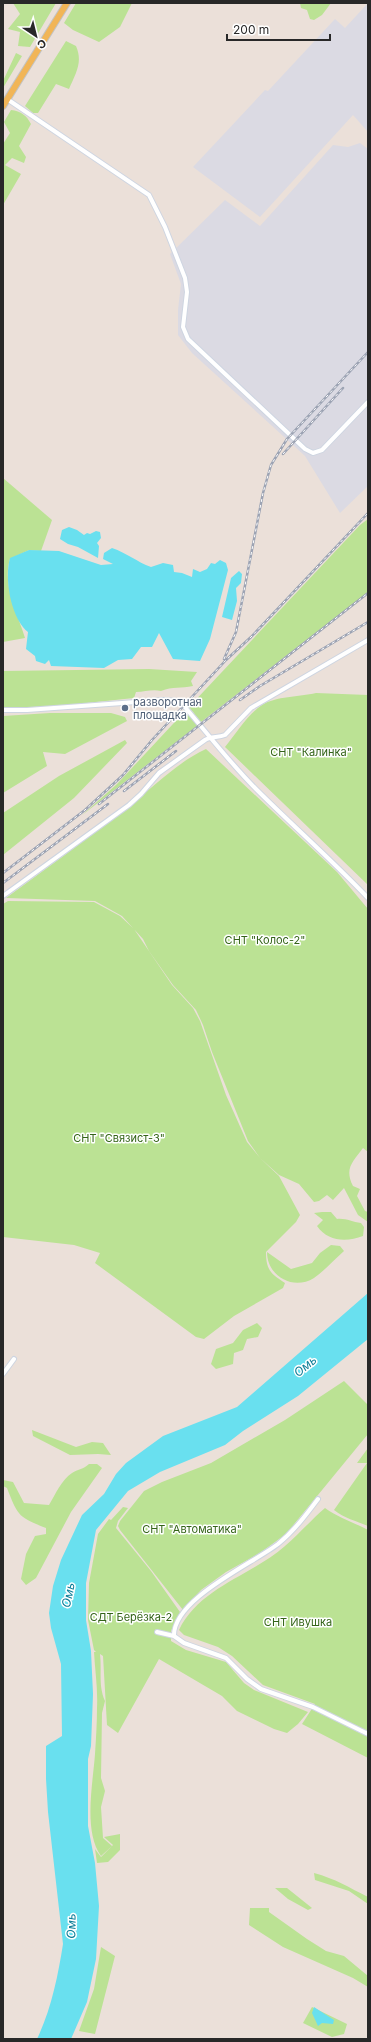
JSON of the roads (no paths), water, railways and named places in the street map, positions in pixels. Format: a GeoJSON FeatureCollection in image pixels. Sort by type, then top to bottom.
{"type":"FeatureCollection","features":[{"type":"Feature","properties":{"kind":"main road"},"geometry":{"type":"LineString","coordinates":[[3,106],[67,3]]}},
{"type":"Feature","properties":{"kind":"street"},"geometry":{"type":"LineString","coordinates":[[7,99],[65,137],[92,158],[143,189],[149,195],[165,227],[185,278],[187,292],[183,327],[188,339],[305,449],[313,453],[322,450],[368,402]]}},
{"type":"Feature","properties":{"kind":"street"},"geometry":{"type":"LineString","coordinates":[[3,896],[129,805],[141,794],[159,773],[210,737],[220,737],[225,735],[251,708],[368,640]]}},
{"type":"Feature","properties":{"kind":"street"},"geometry":{"type":"LineString","coordinates":[[3,710],[173,700],[184,706],[256,788],[368,898]]}},
{"type":"Feature","properties":{"kind":"street"},"geometry":{"type":"LineString","coordinates":[[3,1374],[14,1358]]}},
{"type":"Feature","properties":{"kind":"street"},"geometry":{"type":"LineString","coordinates":[[174,1636],[174,1630],[183,1613],[206,1591],[232,1571],[263,1555],[279,1543],[290,1533],[318,1499]]}},
{"type":"Feature","properties":{"kind":"street"},"geometry":{"type":"LineString","coordinates":[[157,1632],[174,1636],[184,1643],[226,1658],[247,1679],[261,1688],[313,1707],[368,1734]]}},
{"type":"Feature","properties":{"kind":"water"},"geometry":{"type":"Polygon","coordinates":[[[69,527],[84,535],[96,531],[100,532],[101,538],[97,543],[99,546],[98,558],[60,539],[62,530],[69,527]]]}},
{"type":"Feature","properties":{"kind":"water"},"geometry":{"type":"Polygon","coordinates":[[[112,548],[151,567],[163,563],[173,565],[174,572],[192,577],[193,569],[200,572],[207,569],[211,563],[215,564],[220,560],[226,563],[228,570],[210,639],[200,661],[173,659],[159,633],[152,647],[141,647],[132,659],[118,660],[104,668],[51,666],[49,660],[45,664],[36,661],[35,656],[26,649],[28,632],[22,626],[17,617],[10,598],[8,567],[10,558],[29,550],[59,551],[101,565],[113,564],[103,559],[104,553],[112,548]]]}},
{"type":"Feature","properties":{"kind":"water"},"geometry":{"type":"Polygon","coordinates":[[[239,571],[242,574],[241,583],[236,588],[237,601],[232,620],[222,617],[231,578],[239,571]]]}},
{"type":"Feature","properties":{"kind":"water","name":"Омь"},"geometry":{"type":"Polygon","coordinates":[[[368,1293],[368,1339],[298,1396],[243,1431],[225,1445],[160,1472],[128,1491],[96,1530],[86,1583],[86,1620],[91,1651],[93,1694],[91,1746],[88,1759],[88,1826],[95,1863],[99,1906],[96,1959],[87,2002],[71,2039],[37,2039],[53,1993],[63,1944],[48,1812],[46,1779],[46,1746],[62,1736],[61,1664],[51,1628],[49,1613],[53,1586],[61,1560],[82,1515],[104,1494],[116,1474],[126,1463],[163,1436],[237,1407],[368,1293]]]}},
{"type":"Feature","properties":{"kind":"water"},"geometry":{"type":"Polygon","coordinates":[[[314,2007],[334,2020],[333,2024],[322,2023],[318,2026],[312,2013],[314,2007]]]}},
{"type":"Feature","properties":{"kind":"railway"},"geometry":{"type":"LineString","coordinates":[[224,659],[236,632],[263,493],[271,465],[287,439],[368,352]]}},
{"type":"Feature","properties":{"kind":"railway"},"geometry":{"type":"LineString","coordinates":[[283,454],[343,388]]}},
{"type":"Feature","properties":{"kind":"railway"},"geometry":{"type":"LineString","coordinates":[[3,873],[85,810],[123,775],[152,740],[226,660],[251,637],[368,513]]}},
{"type":"Feature","properties":{"kind":"railway"},"geometry":{"type":"LineString","coordinates":[[99,804],[368,593]]}},
{"type":"Feature","properties":{"kind":"railway"},"geometry":{"type":"LineString","coordinates":[[240,700],[260,686],[368,622]]}},
{"type":"Feature","properties":{"kind":"railway"},"geometry":{"type":"LineString","coordinates":[[124,791],[176,751]]}},
{"type":"Feature","properties":{"kind":"railway"},"geometry":{"type":"LineString","coordinates":[[3,883],[108,804]]}},
{"type":"Feature","properties":{"kind":"place","name":"разворотная площадка"},"geometry":{"type":"Point","coordinates":[125,708]}},
{"type":"Feature","properties":{"kind":"park label","name":"СНТ \"Калинка\""},"geometry":{"type":"Point","coordinates":[311,752]}},
{"type":"Feature","properties":{"kind":"park label","name":"СНТ \"Колос-2\""},"geometry":{"type":"Point","coordinates":[265,940]}},
{"type":"Feature","properties":{"kind":"park label","name":"СНТ \"Связист-3\""},"geometry":{"type":"Point","coordinates":[119,1138]}},
{"type":"Feature","properties":{"kind":"park label","name":"СНТ \"Автоматика\""},"geometry":{"type":"Point","coordinates":[192,1529]}},
{"type":"Feature","properties":{"kind":"park label","name":"СДТ Берёзка-2"},"geometry":{"type":"Point","coordinates":[131,1617]}},
{"type":"Feature","properties":{"kind":"park label","name":"СНТ Ивушка"},"geometry":{"type":"Point","coordinates":[298,1622]}}]}
